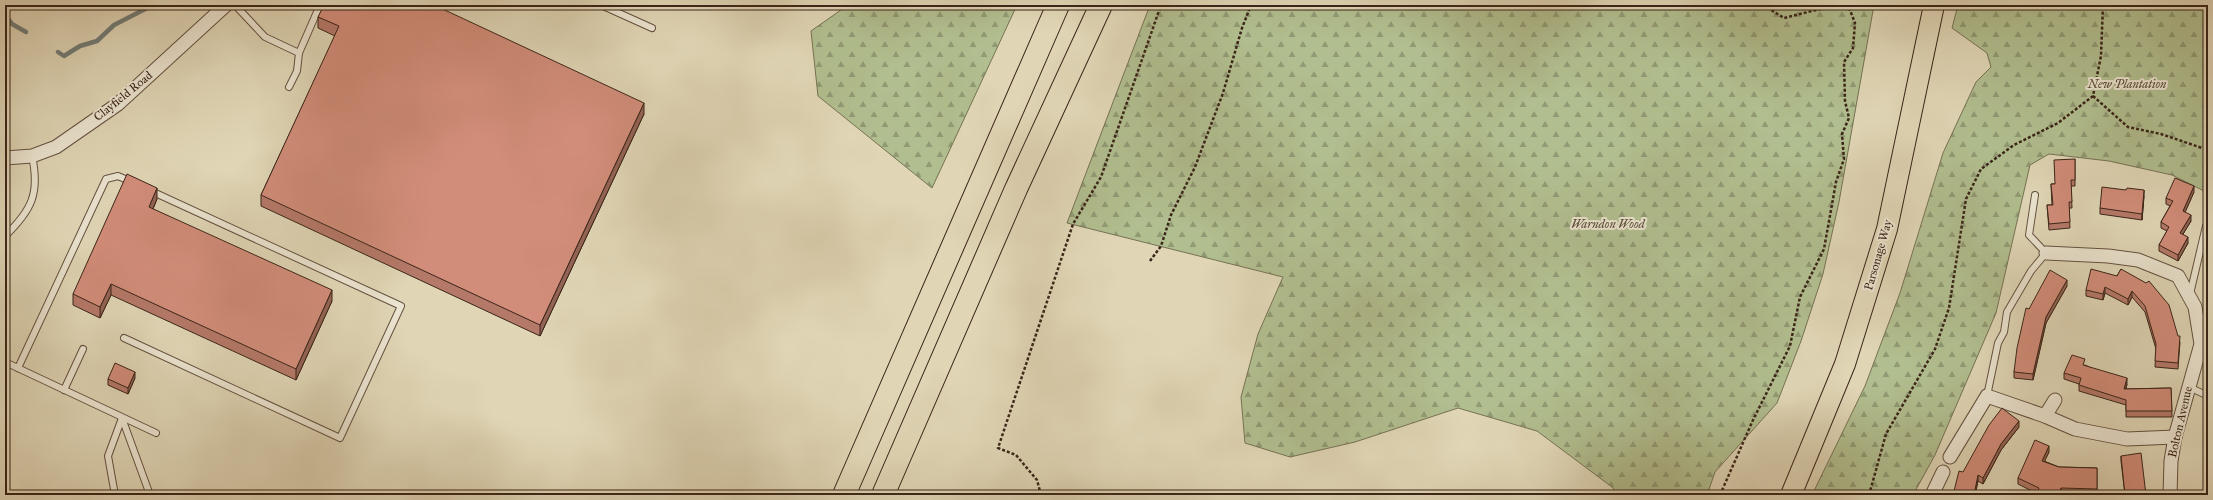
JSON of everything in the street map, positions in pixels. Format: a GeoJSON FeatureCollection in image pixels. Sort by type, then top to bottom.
{"type":"FeatureCollection","features":[{"type":"Feature","properties":{"kind":"highway"},"geometry":{"type":"LineString","coordinates":[[844,495],[1058,5]]}},
{"type":"Feature","properties":{"kind":"highway"},"geometry":{"type":"LineString","coordinates":[[883,495],[1016,189],[1101,5]]}},
{"type":"Feature","properties":{"kind":"main road","name":"Parsonage Way"},"geometry":{"type":"LineString","coordinates":[[1792,495],[1845,364],[1887,229],[1934,5]]}},
{"type":"Feature","properties":{"kind":"street","name":"Clayfield Road"},"geometry":{"type":"LineString","coordinates":[[5,158],[32,156],[56,147],[118,104],[226,5]]}},
{"type":"Feature","properties":{"kind":"street","name":"Bolton Avenue"},"geometry":{"type":"LineString","coordinates":[[2046,253],[2108,256],[2138,260],[2178,276],[2190,297],[2195,307],[2204,342],[2174,437],[2171,461],[2170,495]]}},
{"type":"Feature","properties":{"kind":"street"},"geometry":{"type":"LineString","coordinates":[[1950,457],[1987,396],[2044,416],[2075,429],[2127,439],[2174,437]]}},
{"type":"Feature","properties":{"kind":"street"},"geometry":{"type":"LineString","coordinates":[[2044,416],[2055,400]]}},
{"type":"Feature","properties":{"kind":"street"},"geometry":{"type":"LineString","coordinates":[[1932,495],[1943,472]]}},
{"type":"Feature","properties":{"kind":"lane"},"geometry":{"type":"LineString","coordinates":[[235,5],[265,37],[299,53]]}},
{"type":"Feature","properties":{"kind":"lane"},"geometry":{"type":"LineString","coordinates":[[289,87],[297,71],[299,53],[320,5]]}},
{"type":"Feature","properties":{"kind":"lane"},"geometry":{"type":"LineString","coordinates":[[601,5],[652,28]]}},
{"type":"Feature","properties":{"kind":"lane"},"geometry":{"type":"LineString","coordinates":[[5,236],[24,217],[34,193],[36,172],[32,156]]}},
{"type":"Feature","properties":{"kind":"lane"},"geometry":{"type":"LineString","coordinates":[[18,368],[106,179],[118,176],[140,186]]}},
{"type":"Feature","properties":{"kind":"lane"},"geometry":{"type":"LineString","coordinates":[[124,338],[340,438],[401,306],[147,190]]}},
{"type":"Feature","properties":{"kind":"lane"},"geometry":{"type":"LineString","coordinates":[[1987,396],[1998,343],[2004,332],[2007,312],[2031,271],[2046,253],[2029,235],[2035,194]]}},
{"type":"Feature","properties":{"kind":"lane"},"geometry":{"type":"LineString","coordinates":[[2190,297],[2206,226]]}},
{"type":"Feature","properties":{"kind":"lane"},"geometry":{"type":"LineString","coordinates":[[64,390],[83,349]]}},
{"type":"Feature","properties":{"kind":"lane"},"geometry":{"type":"LineString","coordinates":[[5,362],[156,433]]}},
{"type":"Feature","properties":{"kind":"lane"},"geometry":{"type":"LineString","coordinates":[[2189,387],[2208,396]]}},
{"type":"Feature","properties":{"kind":"lane"},"geometry":{"type":"LineString","coordinates":[[115,495],[108,456],[122,418]]}},
{"type":"Feature","properties":{"kind":"lane"},"geometry":{"type":"LineString","coordinates":[[122,418],[150,495]]}},
{"type":"Feature","properties":{"kind":"path"},"geometry":{"type":"LineString","coordinates":[[1041,495],[1037,480],[1016,455],[998,448],[1073,224],[1101,177],[1161,5]]}},
{"type":"Feature","properties":{"kind":"path"},"geometry":{"type":"LineString","coordinates":[[1150,261],[1161,246],[1170,215],[1195,167],[1223,93],[1242,28],[1251,5]]}},
{"type":"Feature","properties":{"kind":"path"},"geometry":{"type":"LineString","coordinates":[[1763,5],[1784,18],[1836,5]]}},
{"type":"Feature","properties":{"kind":"path"},"geometry":{"type":"LineString","coordinates":[[1720,495],[1753,420],[1790,346],[1800,297],[1824,249],[1836,182],[1844,159],[1842,134],[1849,118],[1845,101],[1844,62],[1853,48],[1855,23],[1848,5]]}},
{"type":"Feature","properties":{"kind":"path"},"geometry":{"type":"LineString","coordinates":[[1869,495],[1886,434],[1935,349],[1949,308],[1966,199],[1981,169],[2014,145],[2058,123],[2093,96],[2101,56],[2103,5]]}},
{"type":"Feature","properties":{"kind":"path"},"geometry":{"type":"LineString","coordinates":[[2093,96],[2128,126],[2161,134],[2208,150]]}},
{"type":"Feature","properties":{"kind":"green space"},"geometry":{"type":"Polygon","coordinates":[[[848,5],[1017,5],[932,188],[818,96],[811,31],[848,5]]]}},
{"type":"Feature","properties":{"kind":"green space","name":"Warndon Wood"},"geometry":{"type":"Polygon","coordinates":[[[1150,5],[1874,5],[1839,202],[1823,274],[1801,341],[1777,403],[1715,472],[1707,495],[1618,495],[1612,487],[1537,431],[1458,408],[1355,442],[1290,457],[1245,443],[1241,397],[1258,334],[1283,277],[1067,223],[1150,5]]]}},
{"type":"Feature","properties":{"kind":"green space","name":"New Plantation"},"geometry":{"type":"Polygon","coordinates":[[[1958,5],[2208,5],[2208,193],[2172,175],[2109,161],[2049,154],[2030,165],[1996,313],[1935,455],[1913,495],[1812,495],[1865,386],[1900,293],[1943,153],[1976,82],[1991,67],[1987,53],[1952,28],[1958,5]]]}},
{"type":"Feature","properties":{"kind":"building"},"geometry":{"type":"Polygon","coordinates":[[[324,5],[434,5],[644,103],[540,325],[261,195],[339,26],[318,17],[324,5]]]}},
{"type":"Feature","properties":{"kind":"building"},"geometry":{"type":"Polygon","coordinates":[[[2075,159],[2075,180],[2071,180],[2072,202],[2069,202],[2070,222],[2049,224],[2047,205],[2053,205],[2051,184],[2055,184],[2054,160],[2075,159]]]}},
{"type":"Feature","properties":{"kind":"building"},"geometry":{"type":"Polygon","coordinates":[[[127,174],[157,188],[149,207],[332,290],[296,369],[111,284],[100,307],[73,294],[127,174]]]}},
{"type":"Feature","properties":{"kind":"building"},"geometry":{"type":"Polygon","coordinates":[[[2175,178],[2194,186],[2183,211],[2191,215],[2180,233],[2188,237],[2178,255],[2159,245],[2169,227],[2161,222],[2173,201],[2166,198],[2175,178]]]}},
{"type":"Feature","properties":{"kind":"building"},"geometry":{"type":"Polygon","coordinates":[[[2102,187],[2126,190],[2127,188],[2144,190],[2142,214],[2100,208],[2102,187]]]}},
{"type":"Feature","properties":{"kind":"building"},"geometry":{"type":"Polygon","coordinates":[[[2091,269],[2117,276],[2121,269],[2146,283],[2149,281],[2169,305],[2178,336],[2180,336],[2178,363],[2155,361],[2156,344],[2145,306],[2132,291],[2128,299],[2105,287],[2103,294],[2086,290],[2091,269]]]}},
{"type":"Feature","properties":{"kind":"building"},"geometry":{"type":"Polygon","coordinates":[[[2050,270],[2067,280],[2046,317],[2033,374],[2014,372],[2017,348],[2026,308],[2029,309],[2050,270]]]}},
{"type":"Feature","properties":{"kind":"building"},"geometry":{"type":"Polygon","coordinates":[[[2072,355],[2085,359],[2083,365],[2127,378],[2124,389],[2171,388],[2172,411],[2126,411],[2126,400],[2079,385],[2081,378],[2064,373],[2072,355]]]}},
{"type":"Feature","properties":{"kind":"building"},"geometry":{"type":"Polygon","coordinates":[[[115,363],[135,372],[128,388],[108,379],[115,363]]]}},
{"type":"Feature","properties":{"kind":"building"},"geometry":{"type":"Polygon","coordinates":[[[2002,408],[2019,421],[2001,444],[1983,478],[1978,475],[1974,495],[1953,495],[1959,471],[1963,472],[1989,425],[2002,408]]]}},
{"type":"Feature","properties":{"kind":"building"},"geometry":{"type":"Polygon","coordinates":[[[2035,440],[2049,446],[2042,461],[2059,467],[2097,468],[2097,489],[2061,488],[2059,495],[2047,495],[2038,492],[2039,488],[2018,478],[2035,440]]]}},
{"type":"Feature","properties":{"kind":"building"},"geometry":{"type":"Polygon","coordinates":[[[2141,453],[2146,495],[2125,495],[2121,456],[2141,453]]]}},
{"type":"Feature","properties":{"kind":"waterway"},"geometry":{"type":"LineString","coordinates":[[58,52],[64,56],[80,46],[97,41],[114,25],[153,5]]}},
{"type":"Feature","properties":{"kind":"waterway"},"geometry":{"type":"LineString","coordinates":[[5,15],[12,24],[26,32]]}}]}
